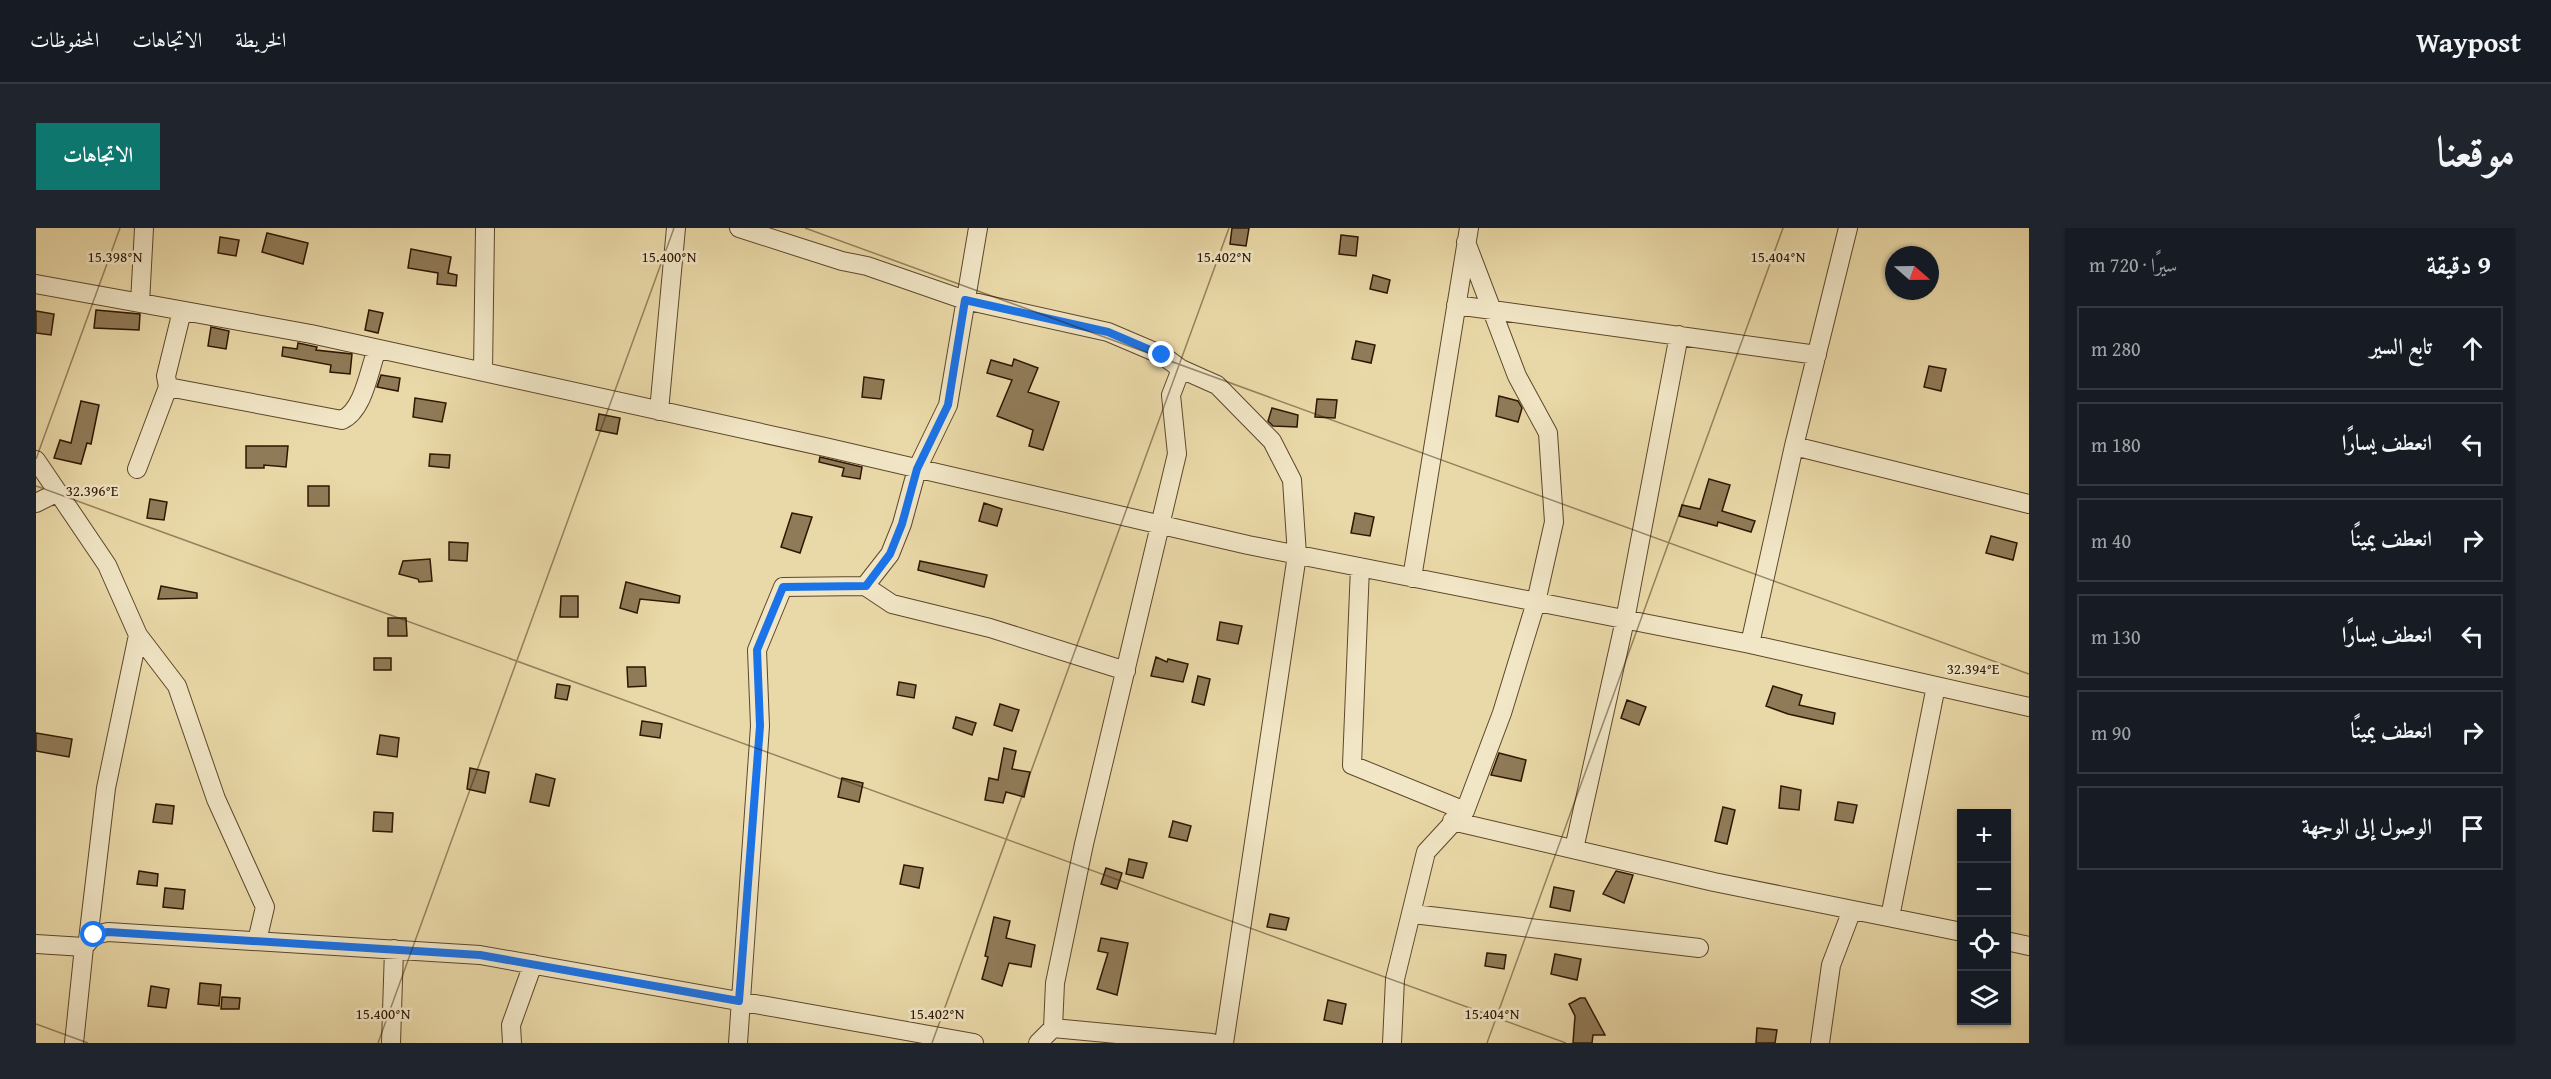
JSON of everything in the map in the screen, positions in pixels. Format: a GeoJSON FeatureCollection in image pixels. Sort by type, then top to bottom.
{"type":"FeatureCollection","features":[{"type":"Feature","properties":{"kind":"street"},"geometry":{"type":"LineString","coordinates":[[140,303],[144,228]]}},
{"type":"Feature","properties":{"kind":"street"},"geometry":{"type":"LineString","coordinates":[[483,372],[485,228]]}},
{"type":"Feature","properties":{"kind":"street"},"geometry":{"type":"LineString","coordinates":[[659,411],[676,228]]}},
{"type":"Feature","properties":{"kind":"street"},"geometry":{"type":"LineString","coordinates":[[739,228],[842,261],[867,266],[965,300],[1108,332],[1162,355],[1181,369],[1217,385],[1272,441],[1292,480],[1297,555],[1224,1043]]}},
{"type":"Feature","properties":{"kind":"street"},"geometry":{"type":"LineString","coordinates":[[866,586],[890,554],[902,524],[917,469],[948,405],[978,228]]}},
{"type":"Feature","properties":{"kind":"street"},"geometry":{"type":"LineString","coordinates":[[1750,644],[1794,446],[1848,228]]}},
{"type":"Feature","properties":{"kind":"street"},"geometry":{"type":"LineString","coordinates":[[1412,578],[1468,235]]}},
{"type":"Feature","properties":{"kind":"street"},"geometry":{"type":"LineString","coordinates":[[1392,1043],[1395,979],[1413,914],[1426,852],[1458,816],[1502,713],[1536,602],[1554,522],[1548,433],[1517,376],[1468,235]]}},
{"type":"Feature","properties":{"kind":"street"},"geometry":{"type":"LineString","coordinates":[[36,284],[377,349],[1297,555],[1750,644],[2029,707]]}},
{"type":"Feature","properties":{"kind":"street"},"geometry":{"type":"LineString","coordinates":[[1456,304],[1817,355]]}},
{"type":"Feature","properties":{"kind":"street"},"geometry":{"type":"LineString","coordinates":[[137,469],[168,387],[166,376],[182,311]]}},
{"type":"Feature","properties":{"kind":"street"},"geometry":{"type":"LineString","coordinates":[[1574,849],[1625,620],[1679,335]]}},
{"type":"Feature","properties":{"kind":"street"},"geometry":{"type":"LineString","coordinates":[[168,387],[342,420],[351,416],[358,403],[377,349]]}},
{"type":"Feature","properties":{"kind":"street"},"geometry":{"type":"LineString","coordinates":[[1038,1043],[1053,1028],[1055,983],[1084,844],[1162,525],[1177,454],[1171,396],[1181,369]]}},
{"type":"Feature","properties":{"kind":"street"},"geometry":{"type":"LineString","coordinates":[[1794,446],[2029,504]]}},
{"type":"Feature","properties":{"kind":"street"},"geometry":{"type":"LineString","coordinates":[[36,460],[107,565],[138,635],[177,686],[216,800],[265,907],[257,941]]}},
{"type":"Feature","properties":{"kind":"street"},"geometry":{"type":"LineString","coordinates":[[36,503],[58,492]]}},
{"type":"Feature","properties":{"kind":"street"},"geometry":{"type":"LineString","coordinates":[[1360,567],[1352,765],[1458,816],[1574,849],[1714,882],[1957,931]]}},
{"type":"Feature","properties":{"kind":"street"},"geometry":{"type":"LineString","coordinates":[[738,1043],[739,1001],[760,726],[757,650],[783,587],[866,586],[892,604],[990,628],[1126,671]]}},
{"type":"Feature","properties":{"kind":"street"},"geometry":{"type":"LineString","coordinates":[[74,1043],[106,788],[138,635]]}},
{"type":"Feature","properties":{"kind":"street"},"geometry":{"type":"LineString","coordinates":[[1890,917],[1936,686]]}},
{"type":"Feature","properties":{"kind":"street"},"geometry":{"type":"LineString","coordinates":[[1820,1043],[1832,965],[1851,910]]}},
{"type":"Feature","properties":{"kind":"street"},"geometry":{"type":"LineString","coordinates":[[1413,914],[1699,948]]}},
{"type":"Feature","properties":{"kind":"street"},"geometry":{"type":"LineString","coordinates":[[36,944],[86,944],[94,935],[108,932],[480,955],[974,1043]]}},
{"type":"Feature","properties":{"kind":"street"},"geometry":{"type":"LineString","coordinates":[[2011,942],[2029,946]]}},
{"type":"Feature","properties":{"kind":"street"},"geometry":{"type":"LineString","coordinates":[[391,1043],[393,949]]}},
{"type":"Feature","properties":{"kind":"street"},"geometry":{"type":"LineString","coordinates":[[512,1043],[511,1025],[533,964]]}},
{"type":"Feature","properties":{"kind":"street"},"geometry":{"type":"LineString","coordinates":[[1053,1028],[1212,1043]]}},
{"type":"Feature","properties":{"kind":"building"},"geometry":{"type":"Polygon","coordinates":[[[1232,228],[1249,228],[1246,246],[1230,244],[1232,228]]]}},
{"type":"Feature","properties":{"kind":"building"},"geometry":{"type":"Polygon","coordinates":[[[267,233],[308,243],[303,264],[262,252],[267,233]]]}},
{"type":"Feature","properties":{"kind":"building"},"geometry":{"type":"Polygon","coordinates":[[[1341,235],[1358,237],[1356,256],[1339,254],[1341,235]]]}},
{"type":"Feature","properties":{"kind":"building"},"geometry":{"type":"Polygon","coordinates":[[[220,237],[239,240],[236,256],[218,253],[220,237]]]}},
{"type":"Feature","properties":{"kind":"building"},"geometry":{"type":"Polygon","coordinates":[[[411,249],[451,257],[448,273],[457,275],[456,286],[437,284],[438,273],[408,268],[411,249]]]}},
{"type":"Feature","properties":{"kind":"building"},"geometry":{"type":"Polygon","coordinates":[[[1373,275],[1390,280],[1387,293],[1370,289],[1373,275]]]}},
{"type":"Feature","properties":{"kind":"building"},"geometry":{"type":"Polygon","coordinates":[[[96,310],[140,314],[139,330],[94,328],[96,310]]]}},
{"type":"Feature","properties":{"kind":"building"},"geometry":{"type":"Polygon","coordinates":[[[369,310],[383,313],[378,333],[365,330],[369,310]]]}},
{"type":"Feature","properties":{"kind":"building"},"geometry":{"type":"Polygon","coordinates":[[[36,311],[54,314],[51,335],[36,333],[36,311]]]}},
{"type":"Feature","properties":{"kind":"building"},"geometry":{"type":"Polygon","coordinates":[[[211,327],[229,331],[226,349],[208,346],[211,327]]]}},
{"type":"Feature","properties":{"kind":"building"},"geometry":{"type":"Polygon","coordinates":[[[1356,341],[1375,345],[1371,363],[1352,359],[1356,341]]]}},
{"type":"Feature","properties":{"kind":"building"},"geometry":{"type":"Polygon","coordinates":[[[298,343],[317,347],[316,350],[352,354],[350,374],[330,372],[331,365],[282,356],[283,347],[297,349],[298,343]]]}},
{"type":"Feature","properties":{"kind":"building"},"geometry":{"type":"Polygon","coordinates":[[[1014,359],[1038,368],[1028,392],[1059,402],[1043,450],[1029,446],[1033,430],[997,416],[1012,380],[987,373],[991,360],[1012,366],[1014,359]]]}},
{"type":"Feature","properties":{"kind":"building"},"geometry":{"type":"Polygon","coordinates":[[[1929,366],[1946,369],[1941,391],[1924,387],[1929,366]]]}},
{"type":"Feature","properties":{"kind":"building"},"geometry":{"type":"Polygon","coordinates":[[[381,375],[400,378],[398,391],[377,387],[381,375]]]}},
{"type":"Feature","properties":{"kind":"building"},"geometry":{"type":"Polygon","coordinates":[[[864,377],[884,380],[881,399],[862,397],[864,377]]]}},
{"type":"Feature","properties":{"kind":"building"},"geometry":{"type":"Polygon","coordinates":[[[1499,396],[1518,401],[1522,408],[1518,422],[1496,416],[1499,396]]]}},
{"type":"Feature","properties":{"kind":"building"},"geometry":{"type":"Polygon","coordinates":[[[415,398],[446,403],[442,422],[413,417],[415,398]]]}},
{"type":"Feature","properties":{"kind":"building"},"geometry":{"type":"Polygon","coordinates":[[[1317,399],[1337,400],[1335,418],[1315,417],[1317,399]]]}},
{"type":"Feature","properties":{"kind":"building"},"geometry":{"type":"Polygon","coordinates":[[[81,401],[99,405],[91,444],[87,443],[81,464],[54,458],[60,440],[71,443],[81,401]]]}},
{"type":"Feature","properties":{"kind":"building"},"geometry":{"type":"Polygon","coordinates":[[[1272,408],[1298,415],[1297,427],[1273,426],[1268,421],[1272,408]]]}},
{"type":"Feature","properties":{"kind":"building"},"geometry":{"type":"Polygon","coordinates":[[[599,414],[620,418],[617,434],[596,430],[599,414]]]}},
{"type":"Feature","properties":{"kind":"building"},"geometry":{"type":"Polygon","coordinates":[[[246,446],[288,446],[286,467],[264,465],[264,468],[246,468],[246,446]]]}},
{"type":"Feature","properties":{"kind":"building"},"geometry":{"type":"Polygon","coordinates":[[[430,454],[450,455],[449,468],[429,466],[430,454]]]}},
{"type":"Feature","properties":{"kind":"building"},"geometry":{"type":"Polygon","coordinates":[[[820,457],[862,467],[860,479],[842,476],[844,468],[819,462],[820,457]]]}},
{"type":"Feature","properties":{"kind":"building"},"geometry":{"type":"Polygon","coordinates":[[[1709,479],[1730,485],[1722,511],[1755,521],[1751,532],[1718,522],[1717,526],[1679,516],[1682,505],[1700,509],[1709,479]]]}},
{"type":"Feature","properties":{"kind":"building"},"geometry":{"type":"Polygon","coordinates":[[[308,486],[329,486],[329,506],[308,506],[308,486]]]}},
{"type":"Feature","properties":{"kind":"building"},"geometry":{"type":"Polygon","coordinates":[[[150,499],[167,502],[164,520],[147,518],[150,499]]]}},
{"type":"Feature","properties":{"kind":"building"},"geometry":{"type":"Polygon","coordinates":[[[984,503],[1002,509],[997,526],[979,521],[984,503]]]}},
{"type":"Feature","properties":{"kind":"building"},"geometry":{"type":"Polygon","coordinates":[[[792,513],[812,517],[800,553],[781,547],[792,513]]]}},
{"type":"Feature","properties":{"kind":"building"},"geometry":{"type":"Polygon","coordinates":[[[1355,513],[1374,517],[1370,536],[1351,533],[1355,513]]]}},
{"type":"Feature","properties":{"kind":"building"},"geometry":{"type":"Polygon","coordinates":[[[1991,536],[2017,543],[2013,560],[1986,553],[1991,536]]]}},
{"type":"Feature","properties":{"kind":"building"},"geometry":{"type":"Polygon","coordinates":[[[449,542],[468,543],[467,561],[449,560],[449,542]]]}},
{"type":"Feature","properties":{"kind":"building"},"geometry":{"type":"Polygon","coordinates":[[[430,559],[432,581],[419,582],[418,579],[399,574],[403,561],[430,559]]]}},
{"type":"Feature","properties":{"kind":"building"},"geometry":{"type":"Polygon","coordinates":[[[920,561],[987,575],[984,587],[918,570],[920,561]]]}},
{"type":"Feature","properties":{"kind":"building"},"geometry":{"type":"Polygon","coordinates":[[[626,582],[680,596],[679,603],[640,599],[637,613],[620,608],[626,582]]]}},
{"type":"Feature","properties":{"kind":"building"},"geometry":{"type":"Polygon","coordinates":[[[161,586],[197,593],[197,598],[158,599],[161,586]]]}},
{"type":"Feature","properties":{"kind":"building"},"geometry":{"type":"Polygon","coordinates":[[[561,596],[578,596],[578,617],[560,617],[561,596]]]}},
{"type":"Feature","properties":{"kind":"building"},"geometry":{"type":"Polygon","coordinates":[[[388,618],[406,618],[407,636],[388,636],[388,618]]]}},
{"type":"Feature","properties":{"kind":"building"},"geometry":{"type":"Polygon","coordinates":[[[1220,622],[1242,626],[1238,644],[1217,640],[1220,622]]]}},
{"type":"Feature","properties":{"kind":"building"},"geometry":{"type":"Polygon","coordinates":[[[1156,657],[1167,662],[1168,659],[1188,664],[1183,682],[1151,676],[1156,657]]]}},
{"type":"Feature","properties":{"kind":"building"},"geometry":{"type":"Polygon","coordinates":[[[374,658],[391,658],[391,670],[374,670],[374,658]]]}},
{"type":"Feature","properties":{"kind":"building"},"geometry":{"type":"Polygon","coordinates":[[[627,667],[645,667],[646,686],[628,687],[627,667]]]}},
{"type":"Feature","properties":{"kind":"building"},"geometry":{"type":"Polygon","coordinates":[[[1198,676],[1210,679],[1204,705],[1192,702],[1198,676]]]}},
{"type":"Feature","properties":{"kind":"building"},"geometry":{"type":"Polygon","coordinates":[[[899,682],[916,685],[914,698],[897,695],[899,682]]]}},
{"type":"Feature","properties":{"kind":"building"},"geometry":{"type":"Polygon","coordinates":[[[557,684],[570,686],[567,700],[555,698],[557,684]]]}},
{"type":"Feature","properties":{"kind":"building"},"geometry":{"type":"Polygon","coordinates":[[[1773,686],[1802,695],[1799,705],[1835,713],[1833,724],[1788,714],[1766,706],[1773,686]]]}},
{"type":"Feature","properties":{"kind":"building"},"geometry":{"type":"Polygon","coordinates":[[[1627,700],[1646,707],[1639,725],[1621,718],[1627,700]]]}},
{"type":"Feature","properties":{"kind":"building"},"geometry":{"type":"Polygon","coordinates":[[[1000,704],[1019,710],[1012,731],[994,725],[1000,704]]]}},
{"type":"Feature","properties":{"kind":"building"},"geometry":{"type":"Polygon","coordinates":[[[956,717],[976,723],[972,735],[953,728],[956,717]]]}},
{"type":"Feature","properties":{"kind":"building"},"geometry":{"type":"Polygon","coordinates":[[[642,721],[662,724],[660,738],[640,735],[642,721]]]}},
{"type":"Feature","properties":{"kind":"building"},"geometry":{"type":"Polygon","coordinates":[[[36,733],[72,739],[69,757],[36,751],[36,733]]]}},
{"type":"Feature","properties":{"kind":"building"},"geometry":{"type":"Polygon","coordinates":[[[380,735],[399,738],[397,757],[377,754],[380,735]]]}},
{"type":"Feature","properties":{"kind":"building"},"geometry":{"type":"Polygon","coordinates":[[[1004,748],[1016,751],[1012,769],[1030,772],[1024,797],[1006,792],[1003,803],[985,800],[989,778],[998,780],[1004,748]]]}},
{"type":"Feature","properties":{"kind":"building"},"geometry":{"type":"Polygon","coordinates":[[[1499,753],[1526,760],[1521,781],[1491,775],[1499,753]]]}},
{"type":"Feature","properties":{"kind":"building"},"geometry":{"type":"Polygon","coordinates":[[[470,768],[489,772],[485,793],[467,789],[470,768]]]}},
{"type":"Feature","properties":{"kind":"building"},"geometry":{"type":"Polygon","coordinates":[[[536,774],[555,779],[549,806],[530,802],[536,774]]]}},
{"type":"Feature","properties":{"kind":"building"},"geometry":{"type":"Polygon","coordinates":[[[842,778],[863,783],[859,802],[838,797],[842,778]]]}},
{"type":"Feature","properties":{"kind":"building"},"geometry":{"type":"Polygon","coordinates":[[[1781,786],[1801,790],[1799,810],[1779,808],[1781,786]]]}},
{"type":"Feature","properties":{"kind":"building"},"geometry":{"type":"Polygon","coordinates":[[[1838,802],[1857,805],[1853,823],[1835,820],[1838,802]]]}},
{"type":"Feature","properties":{"kind":"building"},"geometry":{"type":"Polygon","coordinates":[[[156,804],[174,806],[172,824],[153,822],[156,804]]]}},
{"type":"Feature","properties":{"kind":"building"},"geometry":{"type":"Polygon","coordinates":[[[1723,807],[1735,810],[1727,844],[1715,841],[1723,807]]]}},
{"type":"Feature","properties":{"kind":"building"},"geometry":{"type":"Polygon","coordinates":[[[374,812],[393,813],[392,832],[373,831],[374,812]]]}},
{"type":"Feature","properties":{"kind":"building"},"geometry":{"type":"Polygon","coordinates":[[[1173,821],[1191,826],[1187,841],[1169,837],[1173,821]]]}},
{"type":"Feature","properties":{"kind":"building"},"geometry":{"type":"Polygon","coordinates":[[[1129,859],[1147,863],[1143,878],[1126,874],[1129,859]]]}},
{"type":"Feature","properties":{"kind":"building"},"geometry":{"type":"Polygon","coordinates":[[[904,865],[923,868],[919,888],[900,884],[904,865]]]}},
{"type":"Feature","properties":{"kind":"building"},"geometry":{"type":"Polygon","coordinates":[[[1106,868],[1122,873],[1117,889],[1101,884],[1106,868]]]}},
{"type":"Feature","properties":{"kind":"building"},"geometry":{"type":"Polygon","coordinates":[[[139,871],[158,874],[157,886],[137,884],[139,871]]]}},
{"type":"Feature","properties":{"kind":"building"},"geometry":{"type":"Polygon","coordinates":[[[1616,871],[1633,875],[1624,903],[1603,894],[1616,871]]]}},
{"type":"Feature","properties":{"kind":"building"},"geometry":{"type":"Polygon","coordinates":[[[1554,887],[1574,891],[1570,911],[1550,907],[1554,887]]]}},
{"type":"Feature","properties":{"kind":"building"},"geometry":{"type":"Polygon","coordinates":[[[165,888],[185,890],[183,909],[163,907],[165,888]]]}},
{"type":"Feature","properties":{"kind":"building"},"geometry":{"type":"Polygon","coordinates":[[[1270,914],[1289,918],[1286,930],[1267,927],[1270,914]]]}},
{"type":"Feature","properties":{"kind":"building"},"geometry":{"type":"Polygon","coordinates":[[[994,917],[1010,921],[1006,938],[1035,945],[1031,967],[1009,963],[1002,986],[982,979],[994,917]]]}},
{"type":"Feature","properties":{"kind":"building"},"geometry":{"type":"Polygon","coordinates":[[[1101,938],[1128,943],[1117,995],[1097,989],[1108,953],[1098,951],[1101,938]]]}},
{"type":"Feature","properties":{"kind":"building"},"geometry":{"type":"Polygon","coordinates":[[[1487,953],[1506,955],[1504,969],[1485,966],[1487,953]]]}},
{"type":"Feature","properties":{"kind":"building"},"geometry":{"type":"Polygon","coordinates":[[[1555,954],[1581,959],[1577,980],[1551,974],[1555,954]]]}},
{"type":"Feature","properties":{"kind":"building"},"geometry":{"type":"Polygon","coordinates":[[[200,983],[221,985],[219,1006],[198,1004],[200,983]]]}},
{"type":"Feature","properties":{"kind":"building"},"geometry":{"type":"Polygon","coordinates":[[[151,986],[169,989],[166,1008],[148,1006],[151,986]]]}},
{"type":"Feature","properties":{"kind":"building"},"geometry":{"type":"Polygon","coordinates":[[[222,997],[240,998],[239,1009],[221,1009],[222,997]]]}},
{"type":"Feature","properties":{"kind":"building"},"geometry":{"type":"Polygon","coordinates":[[[1585,998],[1605,1035],[1593,1035],[1592,1043],[1573,1043],[1575,1016],[1569,1004],[1585,998]]]}},
{"type":"Feature","properties":{"kind":"building"},"geometry":{"type":"Polygon","coordinates":[[[1328,1000],[1346,1004],[1342,1024],[1324,1020],[1328,1000]]]}},
{"type":"Feature","properties":{"kind":"building"},"geometry":{"type":"Polygon","coordinates":[[[1757,1028],[1777,1030],[1775,1043],[1756,1043],[1757,1028]]]}},
{"type":"Feature","properties":{"kind":"route"},"geometry":{"type":"LineString","coordinates":[[94,935],[108,932],[480,955],[739,1001],[760,726],[757,650],[783,587],[866,586],[890,554],[902,524],[917,469],[948,405],[965,300],[1108,332],[1162,355]]}}]}
